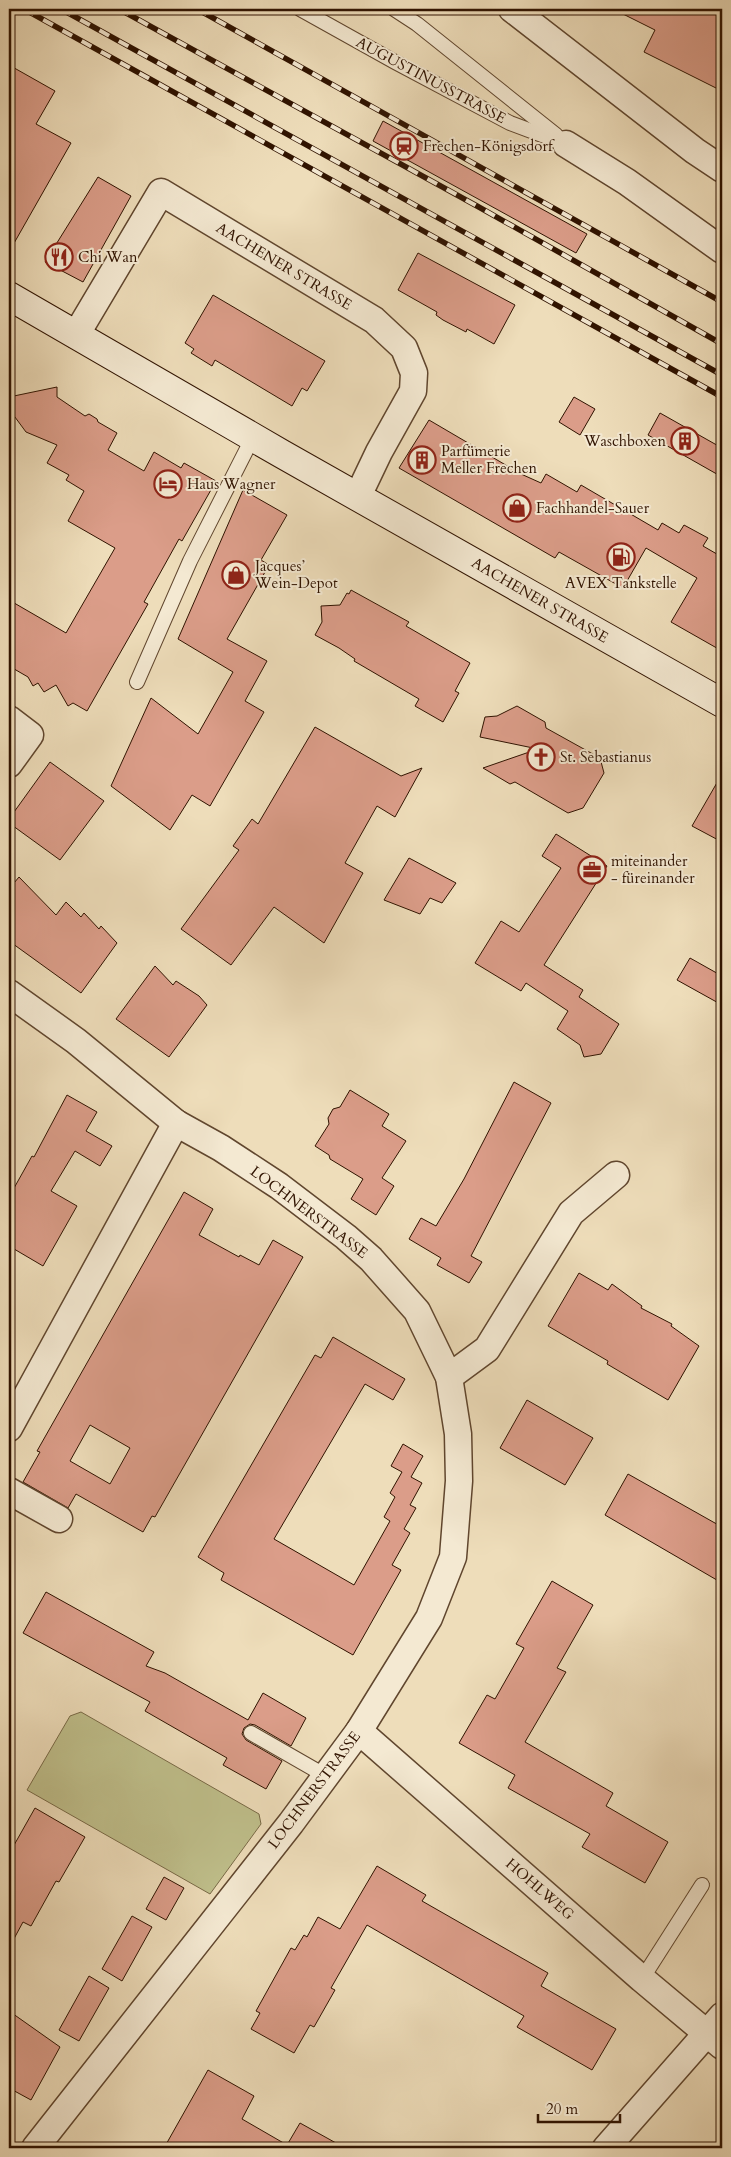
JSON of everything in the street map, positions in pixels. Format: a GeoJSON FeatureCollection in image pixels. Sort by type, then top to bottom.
{"type":"FeatureCollection","features":[{"type":"Feature","properties":{"kind":"main road","name":"AACHENER STRASSE"},"geometry":{"type":"LineString","coordinates":[[9,296],[722,703]]}},
{"type":"Feature","properties":{"kind":"street"},"geometry":{"type":"LineString","coordinates":[[512,9],[695,151],[722,169]]}},
{"type":"Feature","properties":{"kind":"street","name":"AUGUSTINUSSTRASSE"},"geometry":{"type":"LineString","coordinates":[[566,144],[627,182],[722,250]]}},
{"type":"Feature","properties":{"kind":"street","name":"AACHENER STRASSE"},"geometry":{"type":"LineString","coordinates":[[76,335],[161,192],[374,320],[404,348],[414,373],[413,391],[379,452],[358,496]]}},
{"type":"Feature","properties":{"kind":"street"},"geometry":{"type":"LineString","coordinates":[[9,718],[30,735],[9,764]]}},
{"type":"Feature","properties":{"kind":"street","name":"LOCHNERSTRASSE"},"geometry":{"type":"LineString","coordinates":[[9,993],[76,1041],[176,1123],[221,1148],[279,1186],[346,1237],[371,1259],[417,1311],[449,1377],[459,1443],[459,1481],[453,1557],[429,1618],[359,1731],[326,1776],[35,2148]]}},
{"type":"Feature","properties":{"kind":"street"},"geometry":{"type":"LineString","coordinates":[[9,1428],[176,1123]]}},
{"type":"Feature","properties":{"kind":"street"},"geometry":{"type":"LineString","coordinates":[[449,1377],[487,1349],[571,1213],[616,1175]]}},
{"type":"Feature","properties":{"kind":"street"},"geometry":{"type":"LineString","coordinates":[[9,1491],[59,1519]]}},
{"type":"Feature","properties":{"kind":"street","name":"HOHLWEG"},"geometry":{"type":"LineString","coordinates":[[359,1731],[642,1979],[717,2032]]}},
{"type":"Feature","properties":{"kind":"street"},"geometry":{"type":"LineString","coordinates":[[606,2148],[717,2032]]}},
{"type":"Feature","properties":{"kind":"lane","name":"AUGUSTINUSSTRASSE"},"geometry":{"type":"LineString","coordinates":[[300,9],[395,62],[510,122],[566,144]]}},
{"type":"Feature","properties":{"kind":"lane","name":"AUGUSTINUSSTRASSE"},"geometry":{"type":"LineString","coordinates":[[394,9],[417,24],[566,144]]}},
{"type":"Feature","properties":{"kind":"lane"},"geometry":{"type":"LineString","coordinates":[[137,682],[190,562],[253,437]]}},
{"type":"Feature","properties":{"kind":"lane"},"geometry":{"type":"LineString","coordinates":[[251,1733],[326,1776]]}},
{"type":"Feature","properties":{"kind":"lane"},"geometry":{"type":"LineString","coordinates":[[642,1979],[702,1886]]}},
{"type":"Feature","properties":{"kind":"green space"},"geometry":{"type":"Polygon","coordinates":[[[81,1712],[259,1814],[261,1824],[210,1894],[27,1790],[70,1716],[81,1712]]]}},
{"type":"Feature","properties":{"kind":"building"},"geometry":{"type":"Polygon","coordinates":[[[613,9],[722,9],[722,91],[644,52],[655,30],[613,9]]]}},
{"type":"Feature","properties":{"kind":"building"},"geometry":{"type":"Polygon","coordinates":[[[9,65],[55,91],[36,124],[71,143],[9,252],[9,65]]]}},
{"type":"Feature","properties":{"kind":"building"},"geometry":{"type":"Polygon","coordinates":[[[383,121],[587,234],[576,253],[373,141],[383,121]]]}},
{"type":"Feature","properties":{"kind":"building"},"geometry":{"type":"Polygon","coordinates":[[[98,177],[131,196],[83,282],[45,262],[98,177]]]}},
{"type":"Feature","properties":{"kind":"building"},"geometry":{"type":"Polygon","coordinates":[[[418,253],[515,305],[494,344],[467,329],[466,332],[443,320],[436,315],[437,312],[398,290],[418,253]]]}},
{"type":"Feature","properties":{"kind":"building"},"geometry":{"type":"Polygon","coordinates":[[[213,295],[325,361],[307,391],[302,388],[292,406],[215,360],[212,366],[191,353],[194,349],[185,343],[213,295]]]}},
{"type":"Feature","properties":{"kind":"building"},"geometry":{"type":"Polygon","coordinates":[[[57,387],[57,397],[85,416],[89,414],[97,419],[98,422],[117,433],[108,450],[144,471],[154,452],[181,468],[184,463],[216,481],[182,541],[179,539],[144,602],[148,604],[87,711],[73,703],[68,706],[56,685],[44,692],[38,683],[33,686],[28,677],[9,666],[9,600],[66,633],[115,548],[68,521],[84,491],[66,480],[69,475],[47,463],[57,445],[26,432],[9,409],[9,397],[57,387]]]}},
{"type":"Feature","properties":{"kind":"building"},"geometry":{"type":"Polygon","coordinates":[[[574,397],[595,409],[580,435],[559,422],[574,397]]]}},
{"type":"Feature","properties":{"kind":"building","name":"Waschboxen"},"geometry":{"type":"Polygon","coordinates":[[[660,413],[722,448],[722,477],[648,435],[660,413]]]}},
{"type":"Feature","properties":{"kind":"building"},"geometry":{"type":"Polygon","coordinates":[[[429,420],[521,474],[541,483],[546,474],[577,492],[581,485],[658,530],[662,523],[679,533],[684,525],[708,538],[703,546],[722,557],[722,651],[671,622],[697,578],[646,548],[623,588],[559,552],[555,558],[399,468],[429,420]]]}},
{"type":"Feature","properties":{"kind":"building"},"geometry":{"type":"Polygon","coordinates":[[[243,490],[287,515],[261,560],[269,565],[227,639],[267,661],[245,701],[264,712],[210,806],[192,795],[170,830],[111,786],[151,698],[198,734],[233,672],[178,639],[243,490]]]}},
{"type":"Feature","properties":{"kind":"building"},"geometry":{"type":"Polygon","coordinates":[[[351,590],[409,622],[406,626],[470,663],[455,691],[459,693],[443,722],[415,706],[419,699],[354,661],[355,659],[339,648],[315,635],[322,622],[321,606],[340,605],[351,590]]]}},
{"type":"Feature","properties":{"kind":"building","name":"St. Sebastianus"},"geometry":{"type":"Polygon","coordinates":[[[517,706],[545,722],[546,728],[600,758],[604,773],[583,808],[568,813],[515,782],[510,784],[483,768],[538,749],[480,737],[485,717],[497,716],[517,706]]]}},
{"type":"Feature","properties":{"kind":"building"},"geometry":{"type":"Polygon","coordinates":[[[315,727],[401,776],[422,768],[395,817],[377,806],[345,863],[363,873],[324,943],[274,907],[231,965],[181,929],[239,850],[233,846],[252,819],[258,824],[315,727]]]}},
{"type":"Feature","properties":{"kind":"building"},"geometry":{"type":"Polygon","coordinates":[[[50,762],[104,801],[60,860],[9,823],[9,819],[50,762]]]}},
{"type":"Feature","properties":{"kind":"building"},"geometry":{"type":"Polygon","coordinates":[[[722,774],[722,842],[692,826],[722,774]]]}},
{"type":"Feature","properties":{"kind":"building"},"geometry":{"type":"Polygon","coordinates":[[[556,834],[607,866],[544,965],[583,990],[579,997],[619,1024],[601,1054],[584,1057],[580,1045],[557,1029],[568,1011],[526,983],[521,991],[475,963],[501,921],[519,932],[561,868],[542,856],[556,834]]]}},
{"type":"Feature","properties":{"kind":"building"},"geometry":{"type":"Polygon","coordinates":[[[409,858],[456,883],[442,903],[430,898],[420,914],[384,900],[409,858]]]}},
{"type":"Feature","properties":{"kind":"building"},"geometry":{"type":"Polygon","coordinates":[[[19,877],[56,915],[66,902],[81,917],[84,913],[99,929],[101,926],[117,943],[81,993],[9,941],[9,889],[19,877]]]}},
{"type":"Feature","properties":{"kind":"building"},"geometry":{"type":"Polygon","coordinates":[[[690,958],[722,976],[722,1005],[677,980],[690,958]]]}},
{"type":"Feature","properties":{"kind":"building"},"geometry":{"type":"Polygon","coordinates":[[[155,966],[173,985],[176,981],[199,996],[207,1005],[169,1057],[116,1019],[155,966]]]}},
{"type":"Feature","properties":{"kind":"building"},"geometry":{"type":"Polygon","coordinates":[[[514,1082],[551,1103],[471,1256],[482,1262],[469,1283],[437,1265],[441,1258],[409,1239],[421,1218],[436,1226],[464,1179],[514,1082]]]}},
{"type":"Feature","properties":{"kind":"building"},"geometry":{"type":"Polygon","coordinates":[[[350,1090],[389,1114],[382,1126],[406,1141],[382,1178],[394,1186],[376,1215],[351,1199],[363,1179],[330,1159],[329,1155],[315,1146],[329,1124],[328,1118],[333,1109],[340,1107],[350,1090]]]}},
{"type":"Feature","properties":{"kind":"building"},"geometry":{"type":"Polygon","coordinates":[[[67,1095],[97,1112],[86,1131],[112,1146],[100,1166],[75,1151],[51,1191],[77,1206],[43,1266],[9,1246],[9,1197],[32,1156],[34,1157],[67,1095]]]}},
{"type":"Feature","properties":{"kind":"building"},"geometry":{"type":"Polygon","coordinates":[[[184,1192],[213,1209],[199,1235],[239,1257],[240,1255],[259,1265],[273,1240],[303,1257],[155,1517],[152,1516],[143,1532],[76,1494],[68,1508],[23,1482],[40,1452],[37,1451],[184,1192]],[[90,1425],[70,1461],[110,1484],[130,1448],[90,1425]]]}},
{"type":"Feature","properties":{"kind":"building"},"geometry":{"type":"Polygon","coordinates":[[[579,1273],[608,1290],[612,1284],[642,1306],[641,1308],[672,1324],[671,1326],[699,1346],[668,1400],[607,1364],[608,1361],[548,1326],[579,1273]]]}},
{"type":"Feature","properties":{"kind":"building"},"geometry":{"type":"Polygon","coordinates":[[[333,1337],[405,1379],[393,1400],[365,1384],[274,1539],[354,1585],[390,1521],[384,1517],[395,1497],[390,1493],[402,1472],[391,1466],[403,1444],[423,1456],[411,1477],[422,1483],[410,1505],[416,1508],[404,1529],[410,1533],[392,1565],[401,1570],[353,1655],[221,1580],[224,1573],[198,1557],[315,1355],[321,1358],[333,1337]]]}},
{"type":"Feature","properties":{"kind":"building"},"geometry":{"type":"Polygon","coordinates":[[[527,1400],[593,1438],[565,1485],[500,1448],[527,1400]]]}},
{"type":"Feature","properties":{"kind":"building"},"geometry":{"type":"Polygon","coordinates":[[[628,1474],[722,1527],[722,1583],[605,1515],[628,1474]]]}},
{"type":"Feature","properties":{"kind":"building"},"geometry":{"type":"Polygon","coordinates":[[[552,1581],[593,1605],[557,1668],[566,1672],[525,1742],[613,1793],[606,1806],[668,1842],[645,1883],[582,1847],[590,1834],[508,1788],[515,1775],[459,1743],[487,1695],[495,1699],[524,1648],[516,1644],[552,1581]]]}},
{"type":"Feature","properties":{"kind":"building"},"geometry":{"type":"Polygon","coordinates":[[[46,1592],[154,1652],[146,1666],[165,1673],[248,1720],[263,1693],[306,1718],[291,1746],[255,1725],[250,1724],[244,1728],[242,1734],[246,1740],[282,1761],[266,1789],[223,1765],[227,1758],[145,1711],[150,1702],[23,1633],[46,1592]]]}},
{"type":"Feature","properties":{"kind":"building"},"geometry":{"type":"Polygon","coordinates":[[[35,1808],[85,1837],[59,1882],[56,1881],[31,1926],[23,1922],[9,1948],[9,1854],[35,1808]]]}},
{"type":"Feature","properties":{"kind":"building"},"geometry":{"type":"Polygon","coordinates":[[[377,1866],[426,1895],[422,1901],[548,1973],[541,1986],[616,2029],[592,2070],[517,2027],[524,2016],[367,1925],[331,1988],[335,1990],[314,2027],[310,2025],[294,2053],[251,2029],[260,2013],[256,2011],[291,1948],[295,1950],[304,1935],[307,1937],[318,1917],[340,1929],[377,1866]]]}},
{"type":"Feature","properties":{"kind":"building"},"geometry":{"type":"Polygon","coordinates":[[[164,1877],[184,1888],[166,1920],[146,1909],[164,1877]]]}},
{"type":"Feature","properties":{"kind":"building"},"geometry":{"type":"Polygon","coordinates":[[[132,1916],[152,1927],[122,1981],[102,1969],[132,1916]]]}},
{"type":"Feature","properties":{"kind":"building"},"geometry":{"type":"Polygon","coordinates":[[[89,1976],[109,1988],[79,2041],[59,2030],[89,1976]]]}},
{"type":"Feature","properties":{"kind":"building"},"geometry":{"type":"Polygon","coordinates":[[[9,2011],[60,2047],[31,2100],[9,2088],[9,2011]]]}},
{"type":"Feature","properties":{"kind":"building"},"geometry":{"type":"Polygon","coordinates":[[[208,2070],[254,2096],[242,2119],[287,2145],[300,2123],[345,2148],[164,2148],[208,2070]]]}},
{"type":"Feature","properties":{"kind":"railway"},"geometry":{"type":"LineString","coordinates":[[24,9],[722,397]]}},
{"type":"Feature","properties":{"kind":"railway"},"geometry":{"type":"LineString","coordinates":[[61,9],[722,375]]}},
{"type":"Feature","properties":{"kind":"railway"},"geometry":{"type":"LineString","coordinates":[[119,9],[477,206],[722,344]]}},
{"type":"Feature","properties":{"kind":"railway"},"geometry":{"type":"LineString","coordinates":[[197,9],[722,302]]}},
{"type":"Feature","properties":{"kind":"place","name":"Frechen-Königsdorf"},"geometry":{"type":"Point","coordinates":[404,146]}},
{"type":"Feature","properties":{"kind":"place","name":"Chi Wan"},"geometry":{"type":"Point","coordinates":[59,257]}},
{"type":"Feature","properties":{"kind":"place","name":"Waschboxen"},"geometry":{"type":"Point","coordinates":[685,441]}},
{"type":"Feature","properties":{"kind":"place","name":"Parfümerie Meller Frechen"},"geometry":{"type":"Point","coordinates":[422,460]}},
{"type":"Feature","properties":{"kind":"place","name":"Haus Wagner"},"geometry":{"type":"Point","coordinates":[168,484]}},
{"type":"Feature","properties":{"kind":"place","name":"Fachhandel-Sauer"},"geometry":{"type":"Point","coordinates":[517,508]}},
{"type":"Feature","properties":{"kind":"place","name":"AVEX Tankstelle"},"geometry":{"type":"Point","coordinates":[621,557]}},
{"type":"Feature","properties":{"kind":"place","name":"Jacques’ Wein-Depot"},"geometry":{"type":"Point","coordinates":[236,575]}},
{"type":"Feature","properties":{"kind":"place","name":"St. Sebastianus"},"geometry":{"type":"Point","coordinates":[541,757]}},
{"type":"Feature","properties":{"kind":"place","name":"miteinander - füreinander"},"geometry":{"type":"Point","coordinates":[592,870]}}]}
